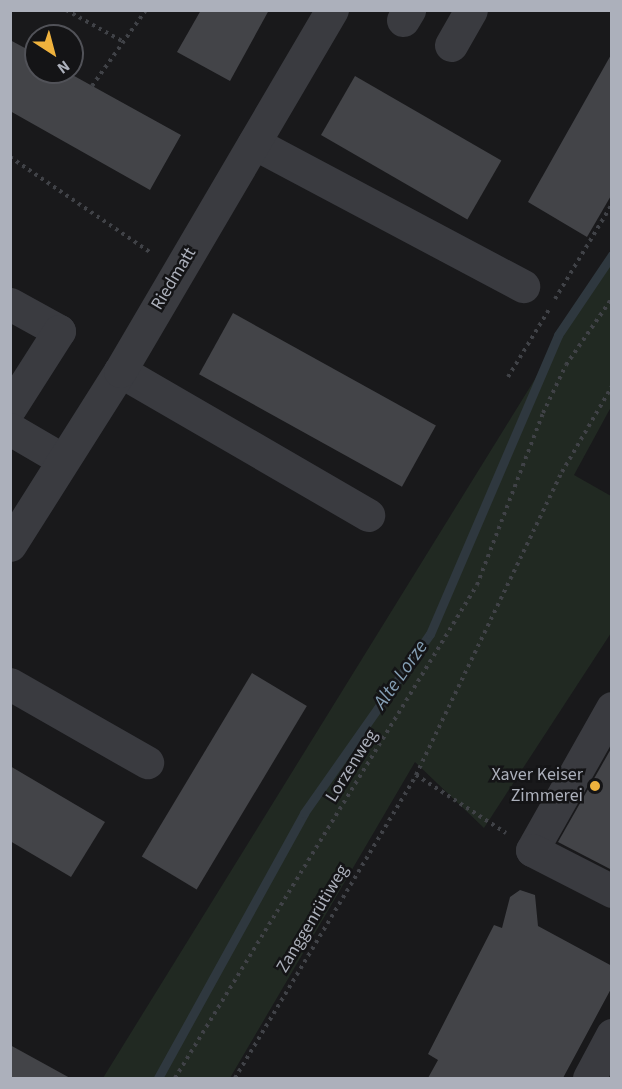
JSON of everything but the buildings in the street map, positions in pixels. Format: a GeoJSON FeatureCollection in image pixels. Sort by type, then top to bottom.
{"type":"FeatureCollection","features":[{"type":"Feature","properties":{"kind":"street","name":"Riedmatt"},"geometry":{"type":"LineString","coordinates":[[10,545],[120,371],[332,10]]}},
{"type":"Feature","properties":{"kind":"street"},"geometry":{"type":"LineString","coordinates":[[451,45],[471,10]]}},
{"type":"Feature","properties":{"kind":"street"},"geometry":{"type":"LineString","coordinates":[[254,143],[523,286]]}},
{"type":"Feature","properties":{"kind":"street"},"geometry":{"type":"LineString","coordinates":[[10,304],[59,331],[10,408]]}},
{"type":"Feature","properties":{"kind":"street"},"geometry":{"type":"LineString","coordinates":[[120,371],[368,515]]}},
{"type":"Feature","properties":{"kind":"street"},"geometry":{"type":"LineString","coordinates":[[10,429],[63,460]]}},
{"type":"Feature","properties":{"kind":"street"},"geometry":{"type":"LineString","coordinates":[[10,684],[147,762]]}},
{"type":"Feature","properties":{"kind":"street"},"geometry":{"type":"LineString","coordinates":[[612,708],[532,850],[612,891]]}},
{"type":"Feature","properties":{"kind":"street"},"geometry":{"type":"LineString","coordinates":[[589,1078],[612,1035]]}},
{"type":"Feature","properties":{"kind":"path"},"geometry":{"type":"LineString","coordinates":[[66,10],[124,42]]}},
{"type":"Feature","properties":{"kind":"path"},"geometry":{"type":"LineString","coordinates":[[92,86],[146,10]]}},
{"type":"Feature","properties":{"kind":"path"},"geometry":{"type":"LineString","coordinates":[[10,157],[179,272]]}},
{"type":"Feature","properties":{"kind":"path"},"geometry":{"type":"LineString","coordinates":[[508,377],[612,204]]}},
{"type":"Feature","properties":{"kind":"path","name":"Lorzenweg"},"geometry":{"type":"LineString","coordinates":[[176,1078],[477,585],[543,413],[566,365],[612,298]]}},
{"type":"Feature","properties":{"kind":"path"},"geometry":{"type":"LineString","coordinates":[[532,850],[416,775],[562,472],[612,386]]}},
{"type":"Feature","properties":{"kind":"path","name":"Zanggenrütiweg"},"geometry":{"type":"LineString","coordinates":[[236,1078],[416,775]]}},
{"type":"Feature","properties":{"kind":"shaded area"},"geometry":{"type":"Polygon","coordinates":[[[611,256],[611,407],[574,475],[611,496],[611,633],[484,828],[415,762],[230,1078],[103,1078],[611,256]]]}},
{"type":"Feature","properties":{"kind":"waterway","name":"Alte Lorze"},"geometry":{"type":"LineString","coordinates":[[158,1078],[304,813],[430,634],[558,335],[612,255]]}},
{"type":"Feature","properties":{"kind":"place","name":"Xaver Keiser Zimmerei"},"geometry":{"type":"Point","coordinates":[595,786]}}]}
